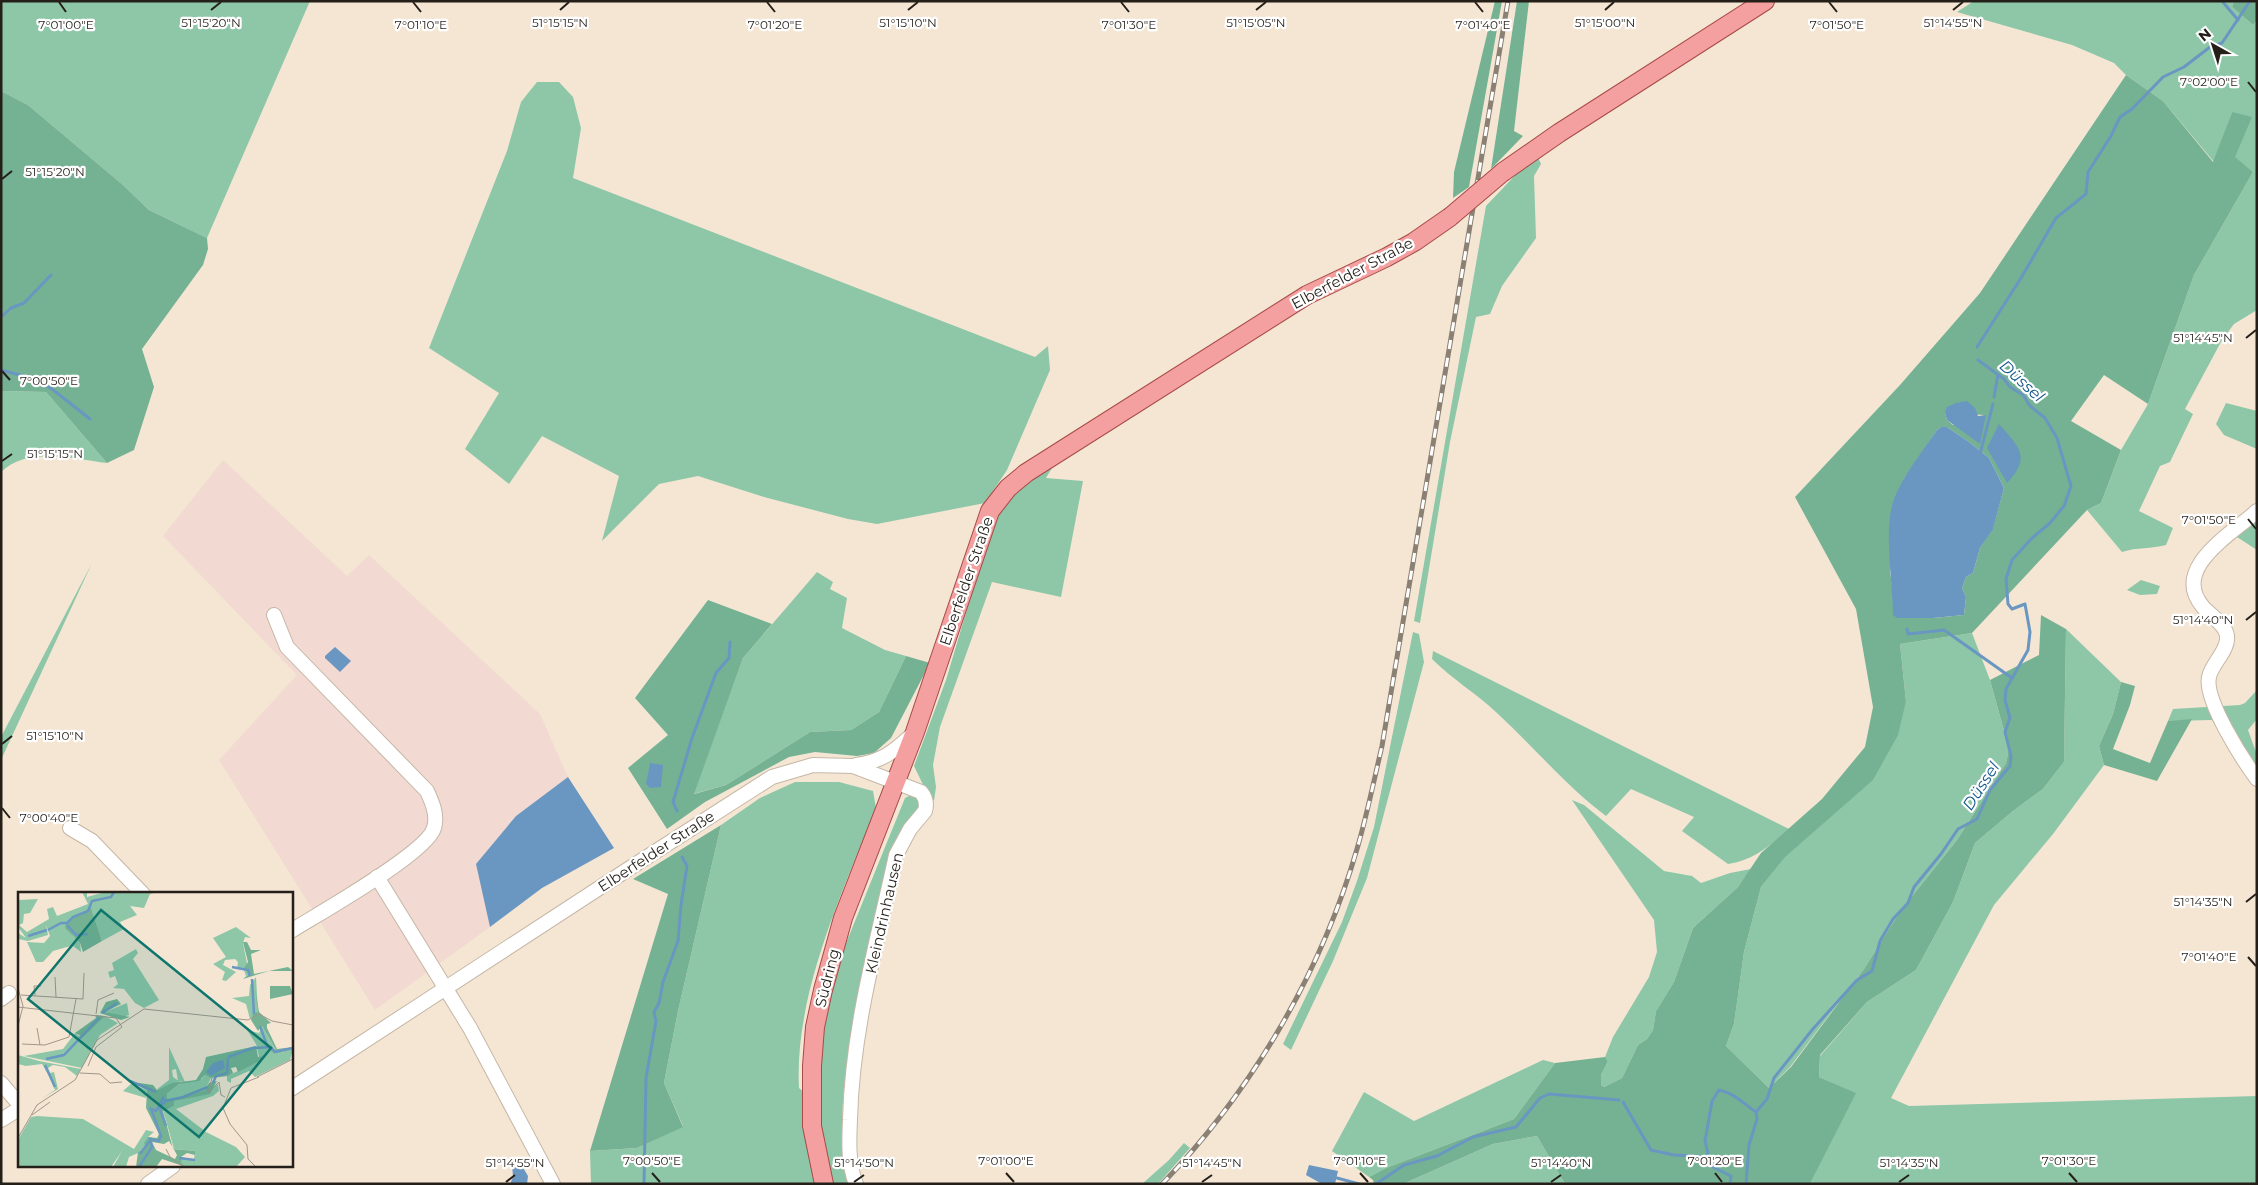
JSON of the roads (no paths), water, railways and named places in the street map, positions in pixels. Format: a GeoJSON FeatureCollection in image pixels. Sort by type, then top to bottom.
{"type":"FeatureCollection","features":[{"type":"Feature","properties":{"kind":"main road","name":"Elberfelder Straße"},"geometry":{"type":"LineString","coordinates":[[897,782],[990,510],[1008,488],[1026,473],[1307,295],[1414,242],[1450,217],[1503,172],[1559,133],[1765,1]]}},
{"type":"Feature","properties":{"kind":"main road","name":"Südring"},"geometry":{"type":"LineString","coordinates":[[824,1184],[812,1126],[812,1066],[816,1026],[823,990],[843,918],[897,782]]}},
{"type":"Feature","properties":{"kind":"street"},"geometry":{"type":"LineString","coordinates":[[2257,511],[2202,560],[2194,575],[2193,583],[2198,600],[2223,627],[2227,635],[2226,644],[2209,676],[2212,696],[2232,742],[2257,779]]}},
{"type":"Feature","properties":{"kind":"street"},"geometry":{"type":"LineString","coordinates":[[274,615],[287,648],[395,756],[427,791],[435,816],[434,829],[424,842],[376,877],[292,930]]}},
{"type":"Feature","properties":{"kind":"street"},"geometry":{"type":"LineString","coordinates":[[853,766],[887,757],[915,732]]}},
{"type":"Feature","properties":{"kind":"street","name":"Elberfelder Straße"},"geometry":{"type":"LineString","coordinates":[[292,1088],[632,866],[772,777],[813,765],[853,766],[897,782]]}},
{"type":"Feature","properties":{"kind":"street","name":"Kleindrinhausen"},"geometry":{"type":"LineString","coordinates":[[856,1184],[850,1156],[850,1090],[854,1050],[896,855],[902,841],[925,811],[926,806],[924,795],[921,792],[897,782]]}},
{"type":"Feature","properties":{"kind":"street"},"geometry":{"type":"LineString","coordinates":[[70,828],[92,841],[142,892]]}},
{"type":"Feature","properties":{"kind":"street"},"geometry":{"type":"LineString","coordinates":[[376,877],[446,988],[491,1065],[553,1184]]}},
{"type":"Feature","properties":{"kind":"street"},"geometry":{"type":"LineString","coordinates":[[1,1083],[18,1103]]}},
{"type":"Feature","properties":{"kind":"street"},"geometry":{"type":"LineString","coordinates":[[1,1120],[18,1110]]}},
{"type":"Feature","properties":{"kind":"street"},"geometry":{"type":"LineString","coordinates":[[148,1184],[171,1168]]}},
{"type":"Feature","properties":{"kind":"water"},"geometry":{"type":"Polygon","coordinates":[[[1967,401],[1975,408],[1978,416],[1986,415],[1980,444],[1947,420],[1945,413],[1947,407],[1967,401]]]}},
{"type":"Feature","properties":{"kind":"water"},"geometry":{"type":"Polygon","coordinates":[[[1999,424],[2017,446],[2021,459],[2015,474],[2007,483],[1987,448],[1999,424]]]}},
{"type":"Feature","properties":{"kind":"water"},"geometry":{"type":"Polygon","coordinates":[[[1941,427],[1947,427],[1989,458],[2004,488],[1993,529],[1980,548],[1973,573],[1966,577],[1962,588],[1966,597],[1964,615],[1933,618],[1897,618],[1893,615],[1889,556],[1891,511],[1894,499],[1908,472],[1941,427]]]}},
{"type":"Feature","properties":{"kind":"water"},"geometry":{"type":"Polygon","coordinates":[[[335,647],[351,661],[340,672],[325,658],[335,647]]]}},
{"type":"Feature","properties":{"kind":"water"},"geometry":{"type":"Polygon","coordinates":[[[650,763],[663,765],[661,787],[650,788],[646,784],[650,763]]]}},
{"type":"Feature","properties":{"kind":"water"},"geometry":{"type":"Polygon","coordinates":[[[568,777],[614,848],[542,888],[490,927],[476,864],[516,816],[568,777]]]}},
{"type":"Feature","properties":{"kind":"water"},"geometry":{"type":"Polygon","coordinates":[[[514,1161],[519,1161],[528,1176],[527,1184],[510,1184],[513,1177],[512,1164],[514,1161]]]}},
{"type":"Feature","properties":{"kind":"water"},"geometry":{"type":"Polygon","coordinates":[[[1309,1165],[1338,1171],[1335,1184],[1322,1184],[1306,1175],[1309,1165]]]}},
{"type":"Feature","properties":{"kind":"waterway"},"geometry":{"type":"LineString","coordinates":[[2222,1],[2238,20]]}},
{"type":"Feature","properties":{"kind":"waterway","name":"Düssel"},"geometry":{"type":"LineString","coordinates":[[1977,347],[2056,218],[2086,194],[2088,172],[2111,136],[2120,117],[2132,109],[2163,77],[2184,67],[2210,47],[2222,43],[2250,1]]}},
{"type":"Feature","properties":{"kind":"waterway"},"geometry":{"type":"LineString","coordinates":[[1,317],[11,308],[24,303],[51,275]]}},
{"type":"Feature","properties":{"kind":"waterway","name":"Düssel"},"geometry":{"type":"LineString","coordinates":[[1730,1184],[1731,1176],[1711,1166],[1705,1141],[1712,1101],[1719,1090],[1734,1096],[1756,1112],[1767,1099],[1774,1078],[1812,1030],[1857,980],[1872,971],[1880,941],[1893,919],[1908,903],[1914,887],[1941,854],[1958,829],[1977,819],[1990,790],[2010,766],[2011,756],[2005,732],[2010,718],[2005,700],[2006,689],[2028,650],[2030,632],[2025,604],[2012,609],[2008,604],[2006,579],[2012,560],[2032,538],[2050,523],[2064,506],[2071,486],[2057,438],[2045,418],[2030,406],[2023,395],[2010,387],[2004,379],[1978,360]]}},
{"type":"Feature","properties":{"kind":"waterway"},"geometry":{"type":"LineString","coordinates":[[1,370],[31,378],[52,389],[90,419]]}},
{"type":"Feature","properties":{"kind":"waterway"},"geometry":{"type":"LineString","coordinates":[[1994,397],[1998,375]]}},
{"type":"Feature","properties":{"kind":"waterway"},"geometry":{"type":"LineString","coordinates":[[1980,454],[1993,404]]}},
{"type":"Feature","properties":{"kind":"waterway"},"geometry":{"type":"LineString","coordinates":[[1907,629],[1908,634],[1944,630],[2012,678]]}},
{"type":"Feature","properties":{"kind":"waterway"},"geometry":{"type":"LineString","coordinates":[[677,811],[673,802],[692,738],[716,673],[729,658],[730,642]]}},
{"type":"Feature","properties":{"kind":"waterway"},"geometry":{"type":"LineString","coordinates":[[644,1184],[646,1078],[656,1021],[654,1012],[659,1003],[663,982],[678,941],[687,866],[682,857]]}},
{"type":"Feature","properties":{"kind":"waterway"},"geometry":{"type":"LineString","coordinates":[[1376,1184],[1404,1165],[1437,1156],[1473,1137],[1516,1127],[1540,1098],[1549,1094],[1619,1100]]}},
{"type":"Feature","properties":{"kind":"waterway"},"geometry":{"type":"LineString","coordinates":[[1623,1102],[1651,1150],[1674,1155],[1709,1157]]}},
{"type":"Feature","properties":{"kind":"waterway"},"geometry":{"type":"LineString","coordinates":[[1746,1184],[1749,1145],[1757,1119],[1756,1112]]}},
{"type":"Feature","properties":{"kind":"waterway"},"geometry":{"type":"LineString","coordinates":[[1337,1178],[1359,1184]]}},
{"type":"Feature","properties":{"kind":"railway"},"geometry":{"type":"LineString","coordinates":[[1162,1184],[1195,1148],[1225,1110],[1254,1070],[1280,1028],[1324,941],[1357,849],[1382,746],[1508,1]]}}]}
